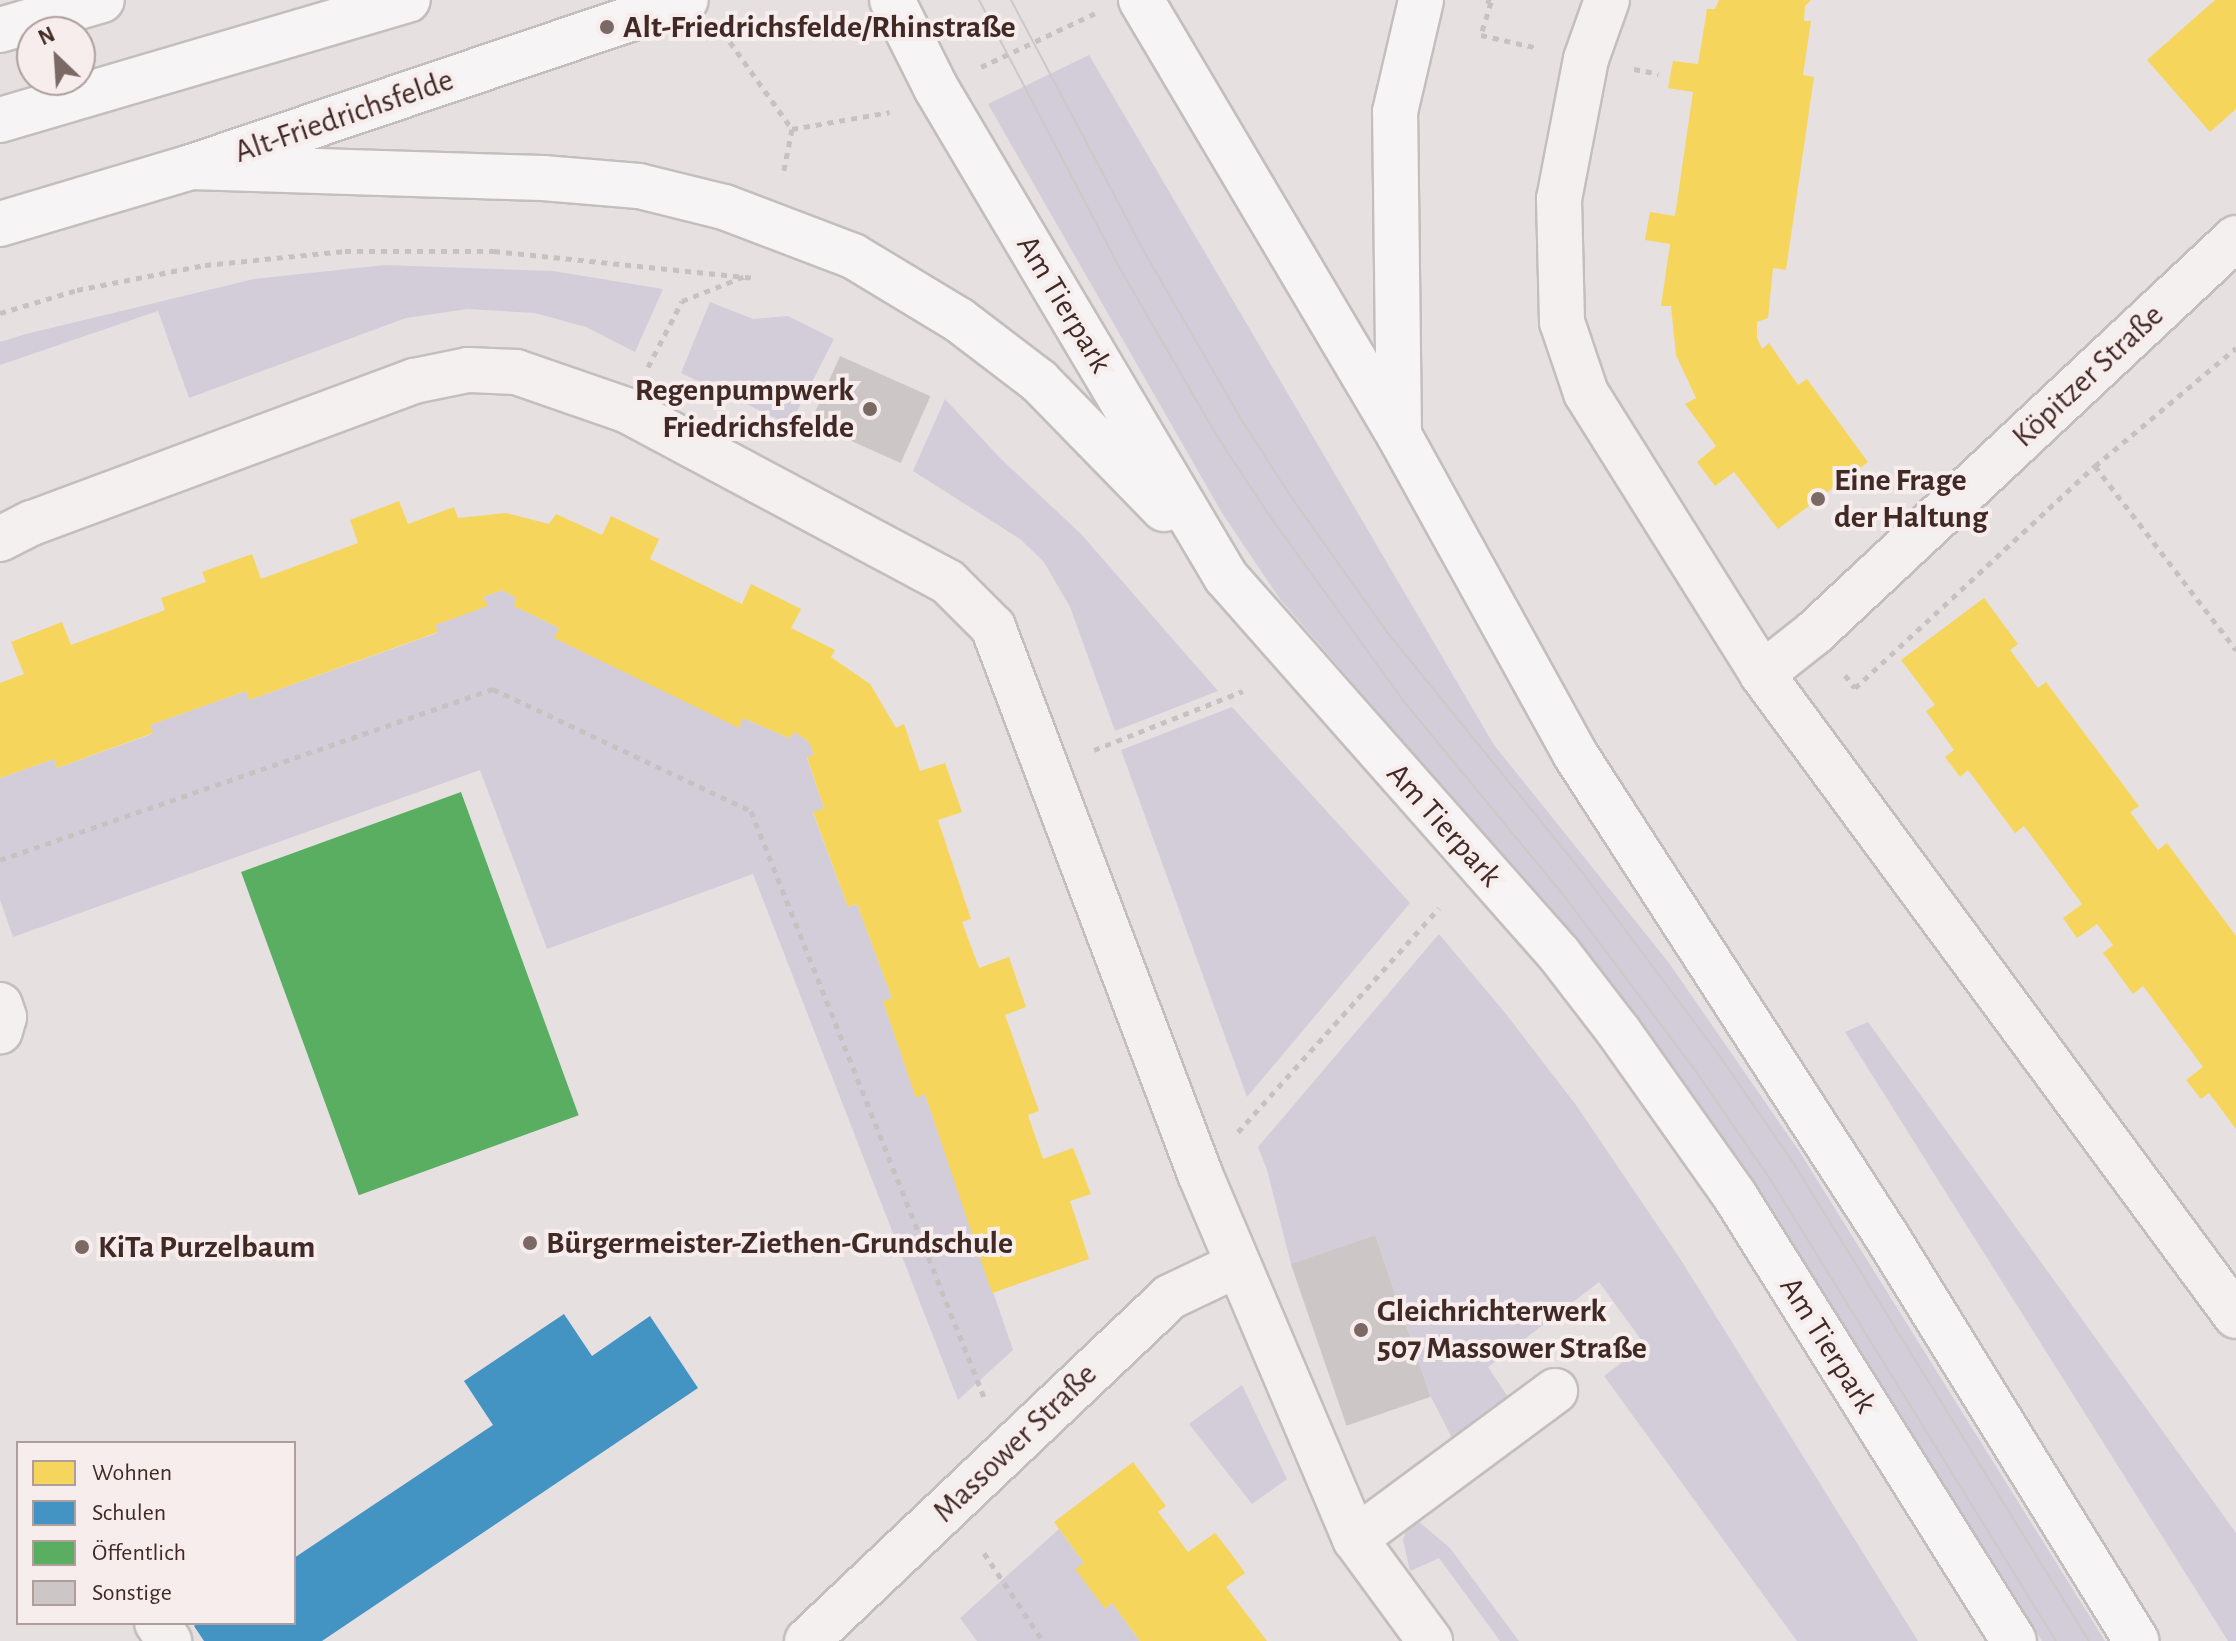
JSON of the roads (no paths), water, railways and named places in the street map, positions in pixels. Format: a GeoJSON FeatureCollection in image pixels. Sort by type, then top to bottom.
{"type":"FeatureCollection","features":[{"type":"Feature","properties":{"kind":"main road"},"geometry":{"type":"LineString","coordinates":[[0,30],[102,0]]}},
{"type":"Feature","properties":{"kind":"main road"},"geometry":{"type":"LineString","coordinates":[[0,120],[408,0]]}},
{"type":"Feature","properties":{"kind":"main road","name":"Am Tierpark"},"geometry":{"type":"LineString","coordinates":[[892,0],[936,88],[1226,577],[1559,954],[1619,1032],[1735,1196],[2014,1641]]}},
{"type":"Feature","properties":{"kind":"main road"},"geometry":{"type":"LineString","coordinates":[[1141,0],[1399,435],[1575,754],[1889,1240],[2137,1641]]}},
{"type":"Feature","properties":{"kind":"main road"},"geometry":{"type":"LineString","coordinates":[[1399,435],[1395,112],[1421,0]]}},
{"type":"Feature","properties":{"kind":"main road","name":"Alt-Friedrichsfelde"},"geometry":{"type":"LineString","coordinates":[[0,224],[703,12]]}},
{"type":"Feature","properties":{"kind":"main road"},"geometry":{"type":"LineString","coordinates":[[191,167],[543,178],[639,186],[724,207],[853,256],[959,320],[1039,381],[1135,476],[1226,577]]}},
{"type":"Feature","properties":{"kind":"street"},"geometry":{"type":"LineString","coordinates":[[1607,0],[1586,59],[1559,199],[1558,270],[1562,322],[1586,393],[1762,674],[2236,1316]]}},
{"type":"Feature","properties":{"kind":"street","name":"Köpitzer Straße"},"geometry":{"type":"LineString","coordinates":[[1762,674],[1814,633],[2236,238]]}},
{"type":"Feature","properties":{"kind":"street"},"geometry":{"type":"LineString","coordinates":[[0,539],[32,523],[414,381],[468,370],[516,372],[626,410],[948,582],[993,627],[1200,1174],[1355,1539],[1430,1641]]}},
{"type":"Feature","properties":{"kind":"street"},"geometry":{"type":"LineString","coordinates":[[0,1005],[4,1017],[0,1031]]}},
{"type":"Feature","properties":{"kind":"street","name":"Massower Straße"},"geometry":{"type":"LineString","coordinates":[[807,1641],[1170,1297],[1237,1265]]}},
{"type":"Feature","properties":{"kind":"street"},"geometry":{"type":"LineString","coordinates":[[1355,1539],[1555,1391]]}},
{"type":"Feature","properties":{"kind":"tram line"},"geometry":{"type":"LineString","coordinates":[[979,0],[1122,272],[1217,436],[1269,515],[1406,704],[1562,893],[1697,1073],[1770,1179],[2056,1641]]}},
{"type":"Feature","properties":{"kind":"tram line"},"geometry":{"type":"LineString","coordinates":[[1011,0],[1146,255],[1243,422],[1294,501],[1387,632],[1585,876],[1721,1058],[1794,1164],[2089,1641]]}},
{"type":"Feature","properties":{"kind":"place","name":"Alt-Friedrichsfelde/Rhinstraße"},"geometry":{"type":"Point","coordinates":[607,27]}},
{"type":"Feature","properties":{"kind":"place","name":"Regenpumpwerk Friedrichsfelde"},"geometry":{"type":"Point","coordinates":[870,409]}},
{"type":"Feature","properties":{"kind":"place","name":"Eine Frage der Haltung"},"geometry":{"type":"Point","coordinates":[1818,499]}},
{"type":"Feature","properties":{"kind":"place","name":"Bürgermeister-Ziethen-Grundschule"},"geometry":{"type":"Point","coordinates":[530,1243]}},
{"type":"Feature","properties":{"kind":"place","name":"KiTa Purzelbaum"},"geometry":{"type":"Point","coordinates":[82,1247]}},
{"type":"Feature","properties":{"kind":"place","name":"Gleichrichterwerk 507 Massower Straße"},"geometry":{"type":"Point","coordinates":[1361,1330]}}]}
